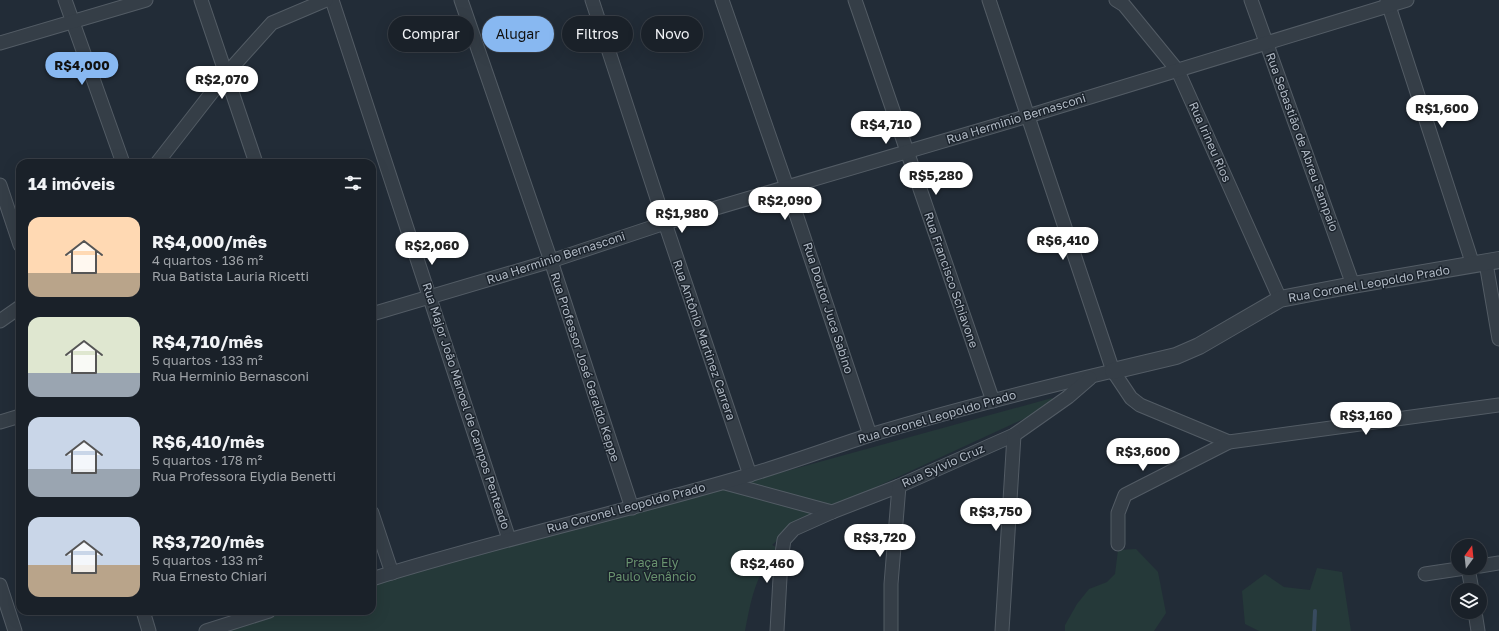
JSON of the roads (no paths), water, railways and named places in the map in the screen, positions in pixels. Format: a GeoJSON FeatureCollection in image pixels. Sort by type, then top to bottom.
{"type":"FeatureCollection","features":[{"type":"Feature","properties":{"kind":"street"},"geometry":{"type":"LineString","coordinates":[[66,0],[72,21],[122,159]]}},
{"type":"Feature","properties":{"kind":"street"},"geometry":{"type":"LineString","coordinates":[[0,43],[146,0]]}},
{"type":"Feature","properties":{"kind":"street"},"geometry":{"type":"LineString","coordinates":[[201,0],[227,73],[255,159]]}},
{"type":"Feature","properties":{"kind":"street"},"geometry":{"type":"LineString","coordinates":[[159,159],[227,73],[272,23],[326,0]]}},
{"type":"Feature","properties":{"kind":"street","name":"Rua Major João Manoel de Campos Penteado"},"geometry":{"type":"LineString","coordinates":[[332,0],[509,539]]}},
{"type":"Feature","properties":{"kind":"street","name":"Rua Professor José Geraldo Keppe"},"geometry":{"type":"LineString","coordinates":[[460,0],[550,261],[632,508]]}},
{"type":"Feature","properties":{"kind":"street","name":"Rua Antônio Martinez Carrera"},"geometry":{"type":"LineString","coordinates":[[592,0],[750,475]]}},
{"type":"Feature","properties":{"kind":"street","name":"Rua Doutor Juca Sabino"},"geometry":{"type":"LineString","coordinates":[[722,0],[787,187],[870,435]]}},
{"type":"Feature","properties":{"kind":"street","name":"Rua Francisco Schiavone"},"geometry":{"type":"LineString","coordinates":[[855,0],[993,401]]}},
{"type":"Feature","properties":{"kind":"street"},"geometry":{"type":"LineString","coordinates":[[989,0],[1113,371],[1131,398],[1140,405],[1229,442]]}},
{"type":"Feature","properties":{"kind":"street","name":"Rua Sebastião de Abreu Sampaio"},"geometry":{"type":"LineString","coordinates":[[1251,0],[1353,285]]}},
{"type":"Feature","properties":{"kind":"street","name":"Rua Herminio Bernasconi"},"geometry":{"type":"LineString","coordinates":[[376,313],[550,261],[665,223],[1178,71],[1388,3],[1407,0]]}},
{"type":"Feature","properties":{"kind":"street","name":"Rua Irineu Rios"},"geometry":{"type":"LineString","coordinates":[[1121,2],[1178,71],[1280,299]]}},
{"type":"Feature","properties":{"kind":"street"},"geometry":{"type":"LineString","coordinates":[[1388,3],[1486,263],[1499,339]]}},
{"type":"Feature","properties":{"kind":"street"},"geometry":{"type":"LineString","coordinates":[[0,185],[16,233]]}},
{"type":"Feature","properties":{"kind":"street","name":"Rua Coronel Leopoldo Prado"},"geometry":{"type":"LineString","coordinates":[[376,578],[509,539],[632,508],[750,475],[870,435],[993,401],[1176,356],[1199,346],[1280,299],[1353,285],[1486,263]]}},
{"type":"Feature","properties":{"kind":"street"},"geometry":{"type":"LineString","coordinates":[[0,321],[16,310]]}},
{"type":"Feature","properties":{"kind":"street","name":"Rua Sylvio Cruz"},"geometry":{"type":"LineString","coordinates":[[777,631],[781,560],[784,540],[794,529],[832,512],[899,486],[1014,435],[1068,397],[1093,376]]}},
{"type":"Feature","properties":{"kind":"street"},"geometry":{"type":"LineString","coordinates":[[1118,544],[1118,513],[1125,495],[1229,442],[1499,405]]}},
{"type":"Feature","properties":{"kind":"street"},"geometry":{"type":"LineString","coordinates":[[0,422],[16,417]]}},
{"type":"Feature","properties":{"kind":"street"},"geometry":{"type":"LineString","coordinates":[[1002,631],[1014,435]]}},
{"type":"Feature","properties":{"kind":"street"},"geometry":{"type":"LineString","coordinates":[[723,482],[832,512]]}},
{"type":"Feature","properties":{"kind":"street"},"geometry":{"type":"LineString","coordinates":[[891,631],[891,584],[899,486]]}},
{"type":"Feature","properties":{"kind":"street"},"geometry":{"type":"LineString","coordinates":[[376,525],[392,573]]}},
{"type":"Feature","properties":{"kind":"street"},"geometry":{"type":"LineString","coordinates":[[1487,565],[1499,562]]}},
{"type":"Feature","properties":{"kind":"street"},"geometry":{"type":"LineString","coordinates":[[1424,574],[1451,570]]}},
{"type":"Feature","properties":{"kind":"street"},"geometry":{"type":"LineString","coordinates":[[0,585],[15,631]]}},
{"type":"Feature","properties":{"kind":"street"},"geometry":{"type":"LineString","coordinates":[[144,615],[149,631]]}},
{"type":"Feature","properties":{"kind":"street"},"geometry":{"type":"LineString","coordinates":[[206,631],[256,615]]}},
{"type":"Feature","properties":{"kind":"street"},"geometry":{"type":"LineString","coordinates":[[1476,619],[1478,631]]}},
{"type":"Feature","properties":{"kind":"waterway"},"geometry":{"type":"LineString","coordinates":[[1314,631],[1315,611]]}},
{"type":"Feature","properties":{"kind":"park label","name":"Praça Ely Paulo Venâncio"},"geometry":{"type":"Point","coordinates":[652,570]}}]}
